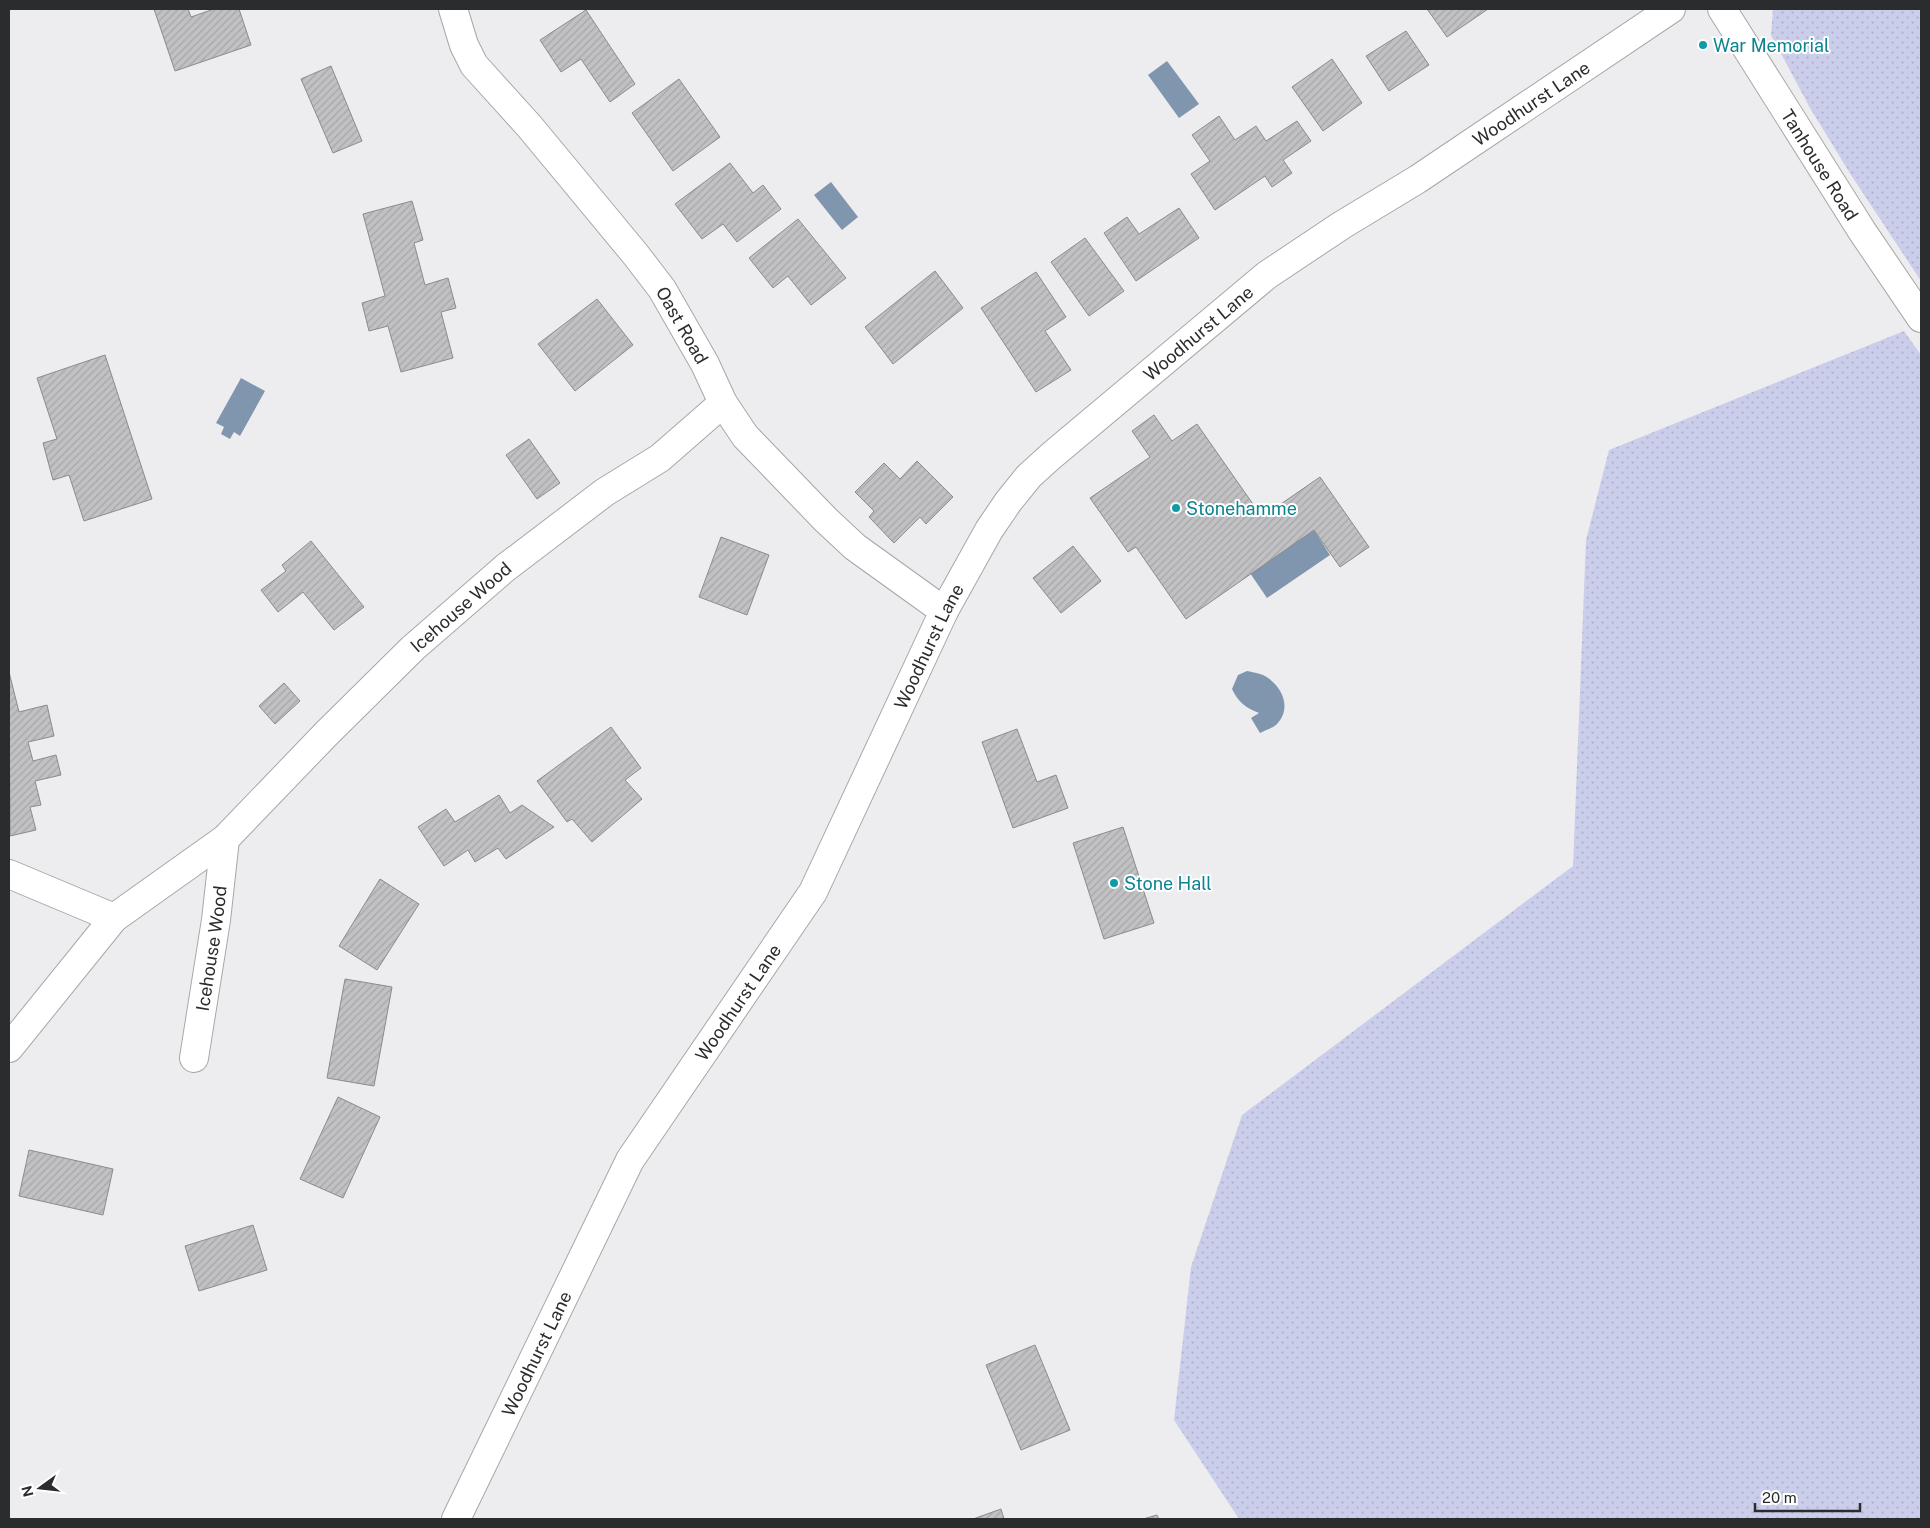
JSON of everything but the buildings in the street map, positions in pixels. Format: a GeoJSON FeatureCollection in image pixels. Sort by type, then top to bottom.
{"type":"FeatureCollection","features":[{"type":"Feature","properties":{"kind":"street","name":"Oast Road"},"geometry":{"type":"LineString","coordinates":[[453,9],[464,45],[474,65],[530,127],[636,255],[662,290],[705,364],[723,403],[745,436],[826,520],[862,552],[944,611]]}},
{"type":"Feature","properties":{"kind":"street","name":"Woodhurst Lane"},"geometry":{"type":"LineString","coordinates":[[458,1519],[630,1160],[813,892],[944,611],[989,530],[1008,502],[1029,476],[1075,435],[1267,275],[1342,225],[1418,180],[1671,9]]}},
{"type":"Feature","properties":{"kind":"street","name":"Tanhouse Road"},"geometry":{"type":"LineString","coordinates":[[1722,9],[1862,231],[1921,318]]}},
{"type":"Feature","properties":{"kind":"street","name":"Icehouse Wood"},"geometry":{"type":"LineString","coordinates":[[9,1048],[114,918],[225,839],[327,733],[439,624],[505,568],[598,498],[660,458],[723,403]]}},
{"type":"Feature","properties":{"kind":"street","name":"Icehouse Wood"},"geometry":{"type":"LineString","coordinates":[[194,1058],[216,920],[225,839]]}},
{"type":"Feature","properties":{"kind":"street"},"geometry":{"type":"LineString","coordinates":[[9,874],[114,918]]}},
{"type":"Feature","properties":{"kind":"shaded area"},"geometry":{"type":"Polygon","coordinates":[[[1773,9],[1921,9],[1921,281],[1851,175],[1810,108],[1771,35],[1773,9]]]}},
{"type":"Feature","properties":{"kind":"shaded area"},"geometry":{"type":"Polygon","coordinates":[[[1167,61],[1199,104],[1179,118],[1148,75],[1167,61]]]}},
{"type":"Feature","properties":{"kind":"shaded area"},"geometry":{"type":"Polygon","coordinates":[[[831,182],[858,217],[842,230],[814,195],[831,182]]]}},
{"type":"Feature","properties":{"kind":"shaded area"},"geometry":{"type":"Polygon","coordinates":[[[1904,331],[1921,355],[1921,1519],[1239,1519],[1174,1420],[1191,1267],[1242,1115],[1573,866],[1586,540],[1609,450],[1904,331]]]}},
{"type":"Feature","properties":{"kind":"shaded area"},"geometry":{"type":"Polygon","coordinates":[[[241,378],[265,391],[240,436],[234,432],[230,439],[221,434],[224,427],[216,423],[241,378]]]}},
{"type":"Feature","properties":{"kind":"shaded area"},"geometry":{"type":"Polygon","coordinates":[[[1314,530],[1330,555],[1267,598],[1250,573],[1314,530]]]}},
{"type":"Feature","properties":{"kind":"shaded area"},"geometry":{"type":"Polygon","coordinates":[[[1247,671],[1261,674],[1269,679],[1283,696],[1284,710],[1282,717],[1273,727],[1260,733],[1251,718],[1259,713],[1243,704],[1232,689],[1238,675],[1247,671]]]}},
{"type":"Feature","properties":{"kind":"place","name":"War Memorial"},"geometry":{"type":"Point","coordinates":[1703,45]}},
{"type":"Feature","properties":{"kind":"place","name":"Stonehamme"},"geometry":{"type":"Point","coordinates":[1176,508]}},
{"type":"Feature","properties":{"kind":"place","name":"Stone Hall"},"geometry":{"type":"Point","coordinates":[1114,883]}}]}
